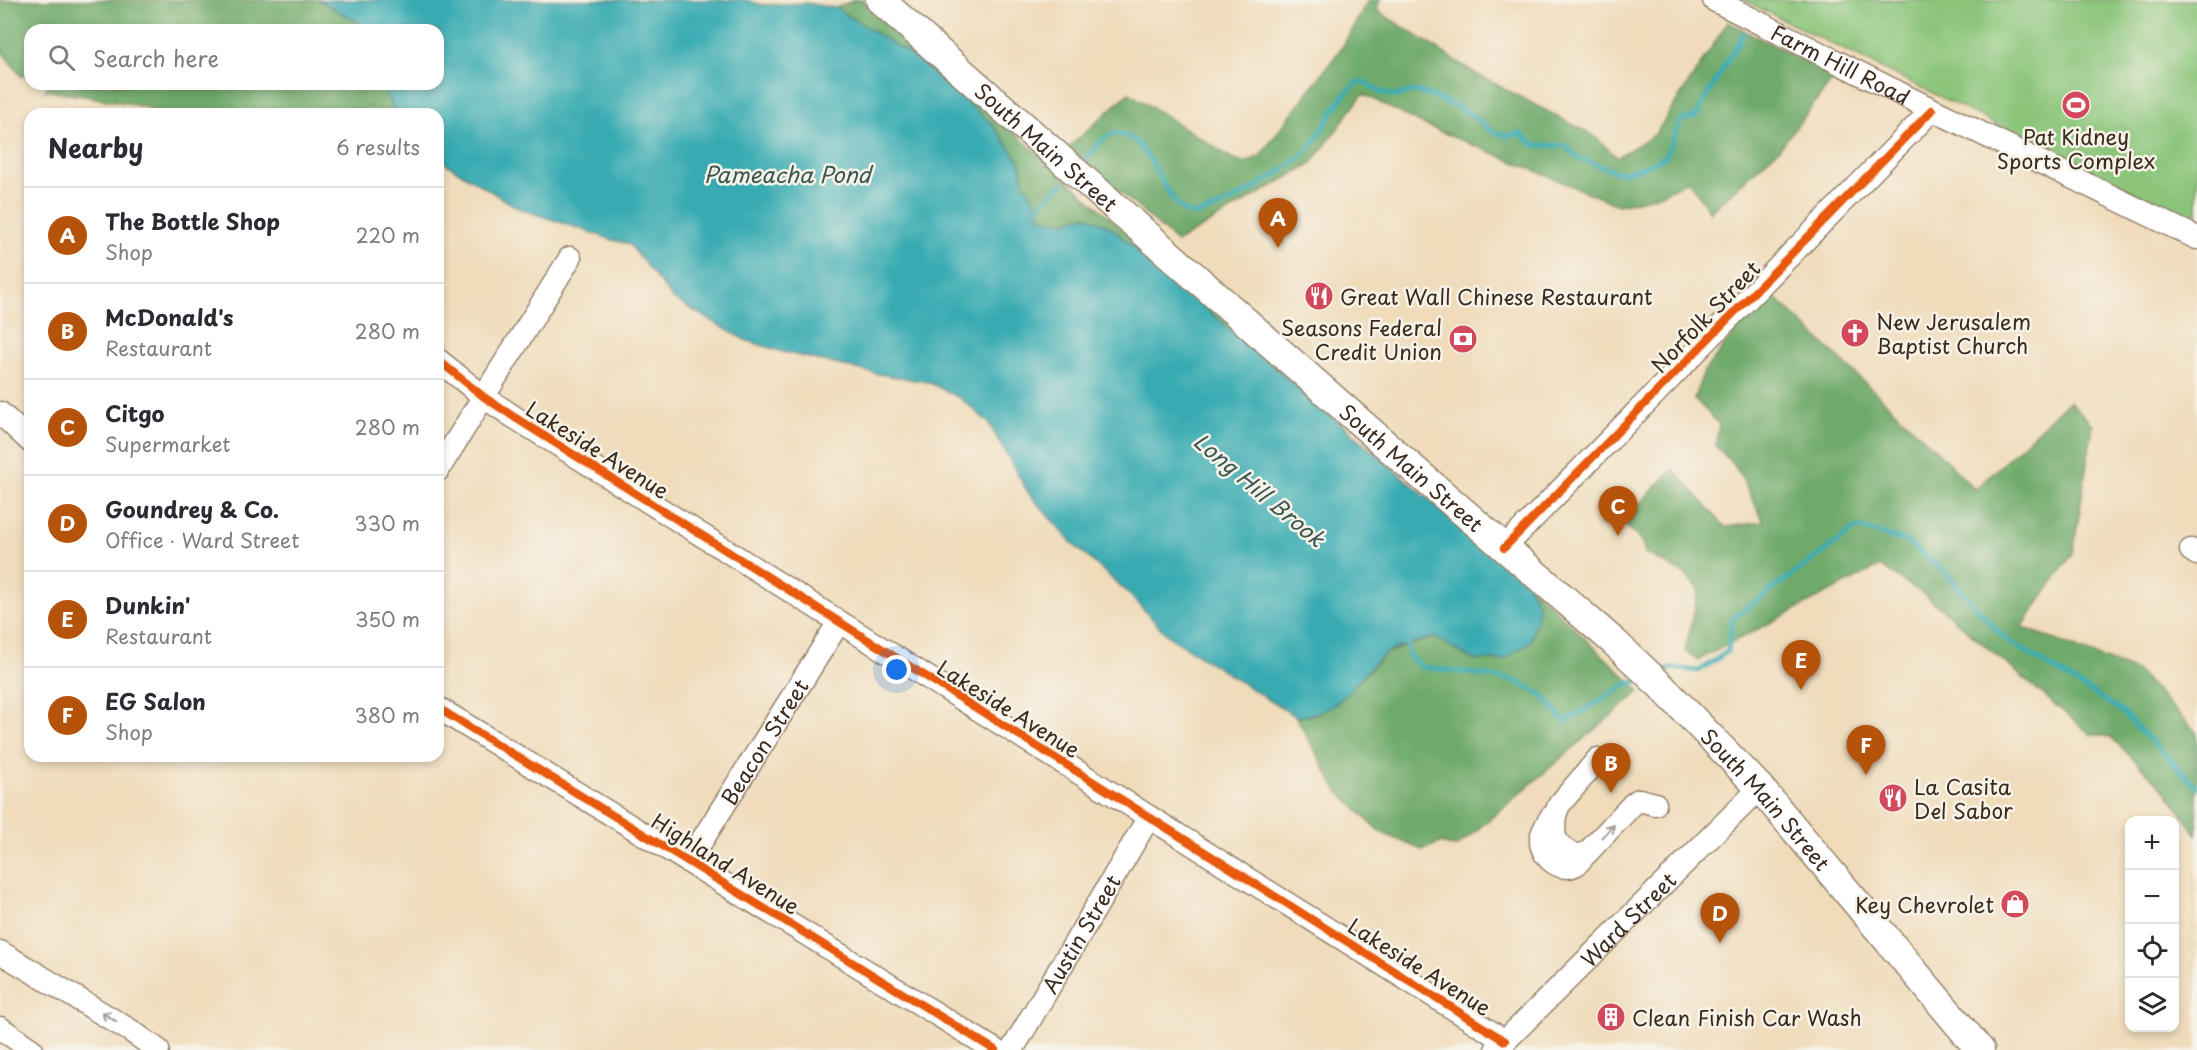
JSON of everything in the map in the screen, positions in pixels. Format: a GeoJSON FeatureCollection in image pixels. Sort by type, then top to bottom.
{"type":"FeatureCollection","features":[{"type":"Feature","properties":{"kind":"main road","name":"South Main Street"},"geometry":{"type":"LineString","coordinates":[[891,4],[1661,686],[1760,788],[1980,1050]]}},
{"type":"Feature","properties":{"kind":"street","name":"Farm Hill Road"},"geometry":{"type":"LineString","coordinates":[[1714,0],[1932,110],[2197,237]]}},
{"type":"Feature","properties":{"kind":"street","name":"Norfolk Street"},"geometry":{"type":"LineString","coordinates":[[1504,548],[1932,110]]}},
{"type":"Feature","properties":{"kind":"street"},"geometry":{"type":"LineString","coordinates":[[444,460],[570,258]]}},
{"type":"Feature","properties":{"kind":"street","name":"Lakeside Avenue"},"geometry":{"type":"LineString","coordinates":[[444,365],[484,397],[1149,817],[1500,1045]]}},
{"type":"Feature","properties":{"kind":"street"},"geometry":{"type":"LineString","coordinates":[[0,413],[24,435]]}},
{"type":"Feature","properties":{"kind":"street","name":"Beacon Street"},"geometry":{"type":"LineString","coordinates":[[689,861],[839,622]]}},
{"type":"Feature","properties":{"kind":"street","name":"Highland Avenue"},"geometry":{"type":"LineString","coordinates":[[444,712],[995,1050]]}},
{"type":"Feature","properties":{"kind":"street"},"geometry":{"type":"LineString","coordinates":[[1598,759],[1558,805],[1554,834],[1557,842],[1567,852],[1577,855],[1586,854],[1639,800],[1655,804]]}},
{"type":"Feature","properties":{"kind":"street","name":"Ward Street"},"geometry":{"type":"LineString","coordinates":[[1500,1045],[1760,788]]}},
{"type":"Feature","properties":{"kind":"street","name":"Austin Street"},"geometry":{"type":"LineString","coordinates":[[1012,1050],[1149,817]]}},
{"type":"Feature","properties":{"kind":"street"},"geometry":{"type":"LineString","coordinates":[[0,952],[123,1026],[158,1050]]}},
{"type":"Feature","properties":{"kind":"street"},"geometry":{"type":"LineString","coordinates":[[0,1028],[32,1050]]}},
{"type":"Feature","properties":{"kind":"green space"},"geometry":{"type":"Polygon","coordinates":[[[0,0],[319,0],[359,24],[24,24],[24,76],[21,76],[0,49],[0,0]]]}},
{"type":"Feature","properties":{"kind":"green space"},"geometry":{"type":"Polygon","coordinates":[[[854,0],[862,0],[920,49],[1401,476],[1085,215],[1065,222],[1041,218],[1034,198],[1024,184],[1020,161],[836,8],[854,0]]]}},
{"type":"Feature","properties":{"kind":"green space"},"geometry":{"type":"Polygon","coordinates":[[[1368,0],[1380,0],[1376,10],[1478,75],[1593,135],[1617,157],[1655,135],[1728,22],[1835,77],[1779,149],[1710,212],[1688,180],[1671,190],[1618,205],[1420,123],[1363,94],[1312,163],[1177,242],[1069,147],[1129,93],[1233,159],[1245,163],[1260,156],[1343,46],[1368,0]]]}},
{"type":"Feature","properties":{"kind":"green space","name":"Pat Kidney Sports Complex"},"geometry":{"type":"Polygon","coordinates":[[[1743,0],[2197,0],[2197,223],[1743,0]]]}},
{"type":"Feature","properties":{"kind":"green space"},"geometry":{"type":"Polygon","coordinates":[[[45,90],[385,90],[394,108],[370,108],[370,106],[368,108],[146,108],[128,103],[45,90]]]}},
{"type":"Feature","properties":{"kind":"green space"},"geometry":{"type":"Polygon","coordinates":[[[1768,291],[1935,449],[1975,490],[2069,401],[2093,425],[2073,553],[2022,627],[2138,672],[2197,733],[2197,835],[2166,791],[2111,737],[2090,734],[1925,595],[1880,566],[1698,660],[1685,651],[1699,590],[1685,574],[1645,553],[1642,541],[1622,522],[1673,469],[1725,527],[1764,522],[1737,469],[1716,446],[1719,424],[1694,398],[1704,371],[1768,291]]]}},
{"type":"Feature","properties":{"kind":"green space"},"geometry":{"type":"Polygon","coordinates":[[[1527,583],[1640,691],[1457,847],[1440,843],[1422,850],[1380,832],[1337,790],[1296,717],[1315,715],[1335,705],[1386,653],[1434,637],[1474,660],[1527,583]]]}},
{"type":"Feature","properties":{"kind":"water","name":"Pameacha Pond"},"geometry":{"type":"Polygon","coordinates":[[[319,0],[746,0],[762,5],[806,3],[836,8],[914,57],[991,123],[1020,161],[1024,184],[1034,198],[1041,218],[1065,222],[1085,215],[1109,226],[1527,583],[1539,607],[1531,641],[1504,660],[1474,660],[1434,637],[1401,646],[1389,651],[1373,664],[1338,702],[1314,714],[1296,717],[1168,636],[1126,591],[1074,545],[1029,494],[988,422],[960,398],[928,382],[878,374],[783,352],[745,340],[673,299],[629,244],[518,208],[444,163],[444,108],[394,108],[385,90],[444,90],[444,24],[359,24],[319,0]]]}},
{"type":"Feature","properties":{"kind":"waterway"},"geometry":{"type":"LineString","coordinates":[[1087,158],[1108,136],[1116,134],[1127,136],[1146,154],[1175,203],[1192,214],[1203,213],[1252,190],[1298,159],[1314,143],[1342,98],[1358,82],[1364,82],[1383,93],[1395,96],[1415,91],[1430,95],[1467,112],[1492,131],[1508,136],[1520,133],[1534,145],[1566,146],[1578,158],[1620,173],[1644,167],[1666,156],[1681,120],[1695,117],[1743,34]]}},
{"type":"Feature","properties":{"kind":"waterway"},"geometry":{"type":"LineString","coordinates":[[1033,212],[1063,183]]}},
{"type":"Feature","properties":{"kind":"waterway","name":"Long Hill Brook"},"geometry":{"type":"LineString","coordinates":[[1659,673],[1673,668],[1699,671],[1728,651],[1733,618],[1858,527],[1905,541],[1943,570],[2004,638],[2120,710],[2197,787]]}},
{"type":"Feature","properties":{"kind":"waterway","name":"Long Hill Brook"},"geometry":{"type":"LineString","coordinates":[[1406,641],[1410,657],[1422,667],[1516,681],[1542,695],[1565,722],[1625,685],[1639,680]]}},
{"type":"Feature","properties":{"kind":"cycle path"},"geometry":{"type":"LineString","coordinates":[[1504,548],[1932,110]]}},
{"type":"Feature","properties":{"kind":"cycle path"},"geometry":{"type":"LineString","coordinates":[[444,365],[484,397],[514,417],[1505,1041]]}},
{"type":"Feature","properties":{"kind":"cycle path"},"geometry":{"type":"LineString","coordinates":[[444,712],[995,1050]]}},
{"type":"Feature","properties":{"kind":"place","name":"Pat Kidney Sports Complex"},"geometry":{"type":"Point","coordinates":[2076,105]}},
{"type":"Feature","properties":{"kind":"place","name":"The Bottle Shop"},"geometry":{"type":"Point","coordinates":[1278,248]}},
{"type":"Feature","properties":{"kind":"place","name":"Great Wall Chinese Restaurant"},"geometry":{"type":"Point","coordinates":[1319,296]}},
{"type":"Feature","properties":{"kind":"place","name":"New Jerusalem Baptist Church"},"geometry":{"type":"Point","coordinates":[1855,333]}},
{"type":"Feature","properties":{"kind":"place","name":"Seasons Federal Credit Union"},"geometry":{"type":"Point","coordinates":[1463,339]}},
{"type":"Feature","properties":{"kind":"place","name":"Citgo"},"geometry":{"type":"Point","coordinates":[1618,536]}},
{"type":"Feature","properties":{"kind":"place","name":"Dunkin'"},"geometry":{"type":"Point","coordinates":[1801,690]}},
{"type":"Feature","properties":{"kind":"place","name":"EG Salon"},"geometry":{"type":"Point","coordinates":[1866,775]}},
{"type":"Feature","properties":{"kind":"place","name":"McDonald's"},"geometry":{"type":"Point","coordinates":[1611,793]}},
{"type":"Feature","properties":{"kind":"place","name":"La Casita Del Sabor"},"geometry":{"type":"Point","coordinates":[1893,798]}},
{"type":"Feature","properties":{"kind":"place","name":"Key Chevrolet"},"geometry":{"type":"Point","coordinates":[2015,904]}},
{"type":"Feature","properties":{"kind":"place","name":"Goundrey & Co."},"geometry":{"type":"Point","coordinates":[1720,943]}},
{"type":"Feature","properties":{"kind":"place","name":"Clean Finish Car Wash"},"geometry":{"type":"Point","coordinates":[1611,1017]}}]}
